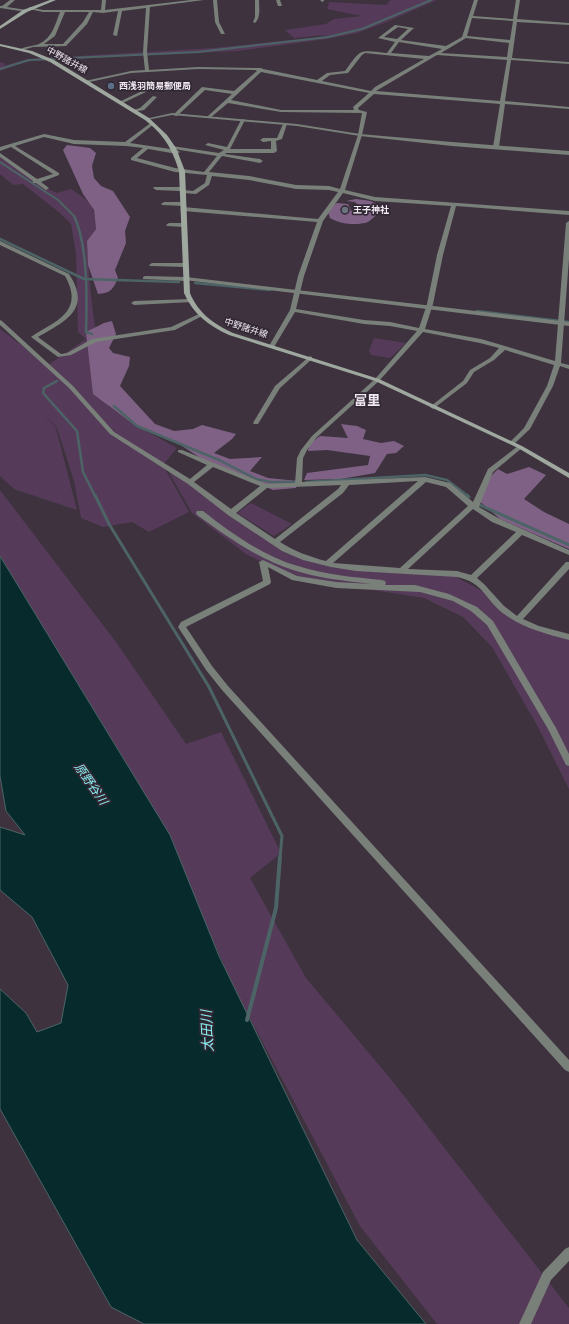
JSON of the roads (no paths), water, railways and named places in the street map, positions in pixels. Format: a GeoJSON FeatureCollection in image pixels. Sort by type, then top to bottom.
{"type":"FeatureCollection","features":[{"type":"Feature","properties":{"kind":"main road"},"geometry":{"type":"LineString","coordinates":[[0,28],[25,11],[54,0]]}},
{"type":"Feature","properties":{"kind":"main road","name":"中野諸井線"},"geometry":{"type":"LineString","coordinates":[[0,45],[23,50],[52,61],[121,102],[159,128],[175,149],[182,171],[185,265],[190,301],[201,315],[214,326],[231,334],[377,380],[512,443],[569,476]]}},
{"type":"Feature","properties":{"kind":"street"},"geometry":{"type":"LineString","coordinates":[[2,7],[13,0]]}},
{"type":"Feature","properties":{"kind":"street"},"geometry":{"type":"LineString","coordinates":[[103,12],[104,0]]}},
{"type":"Feature","properties":{"kind":"street"},"geometry":{"type":"LineString","coordinates":[[31,8],[43,11],[63,10],[103,12],[148,7],[170,2],[202,0]]}},
{"type":"Feature","properties":{"kind":"street"},"geometry":{"type":"LineString","coordinates":[[215,0],[217,22],[223,33]]}},
{"type":"Feature","properties":{"kind":"street"},"geometry":{"type":"LineString","coordinates":[[255,22],[257,17],[257,0]]}},
{"type":"Feature","properties":{"kind":"street"},"geometry":{"type":"LineString","coordinates":[[278,0],[280,5]]}},
{"type":"Feature","properties":{"kind":"street"},"geometry":{"type":"LineString","coordinates":[[465,37],[476,0]]}},
{"type":"Feature","properties":{"kind":"street"},"geometry":{"type":"LineString","coordinates":[[496,147],[518,0]]}},
{"type":"Feature","properties":{"kind":"street"},"geometry":{"type":"LineString","coordinates":[[2,7],[25,11]]}},
{"type":"Feature","properties":{"kind":"street"},"geometry":{"type":"LineString","coordinates":[[147,71],[146,54],[148,7]]}},
{"type":"Feature","properties":{"kind":"street"},"geometry":{"type":"LineString","coordinates":[[38,46],[53,36],[63,10]]}},
{"type":"Feature","properties":{"kind":"street"},"geometry":{"type":"LineString","coordinates":[[116,35],[120,11]]}},
{"type":"Feature","properties":{"kind":"street"},"geometry":{"type":"LineString","coordinates":[[23,50],[38,46],[64,45],[85,23],[91,12]]}},
{"type":"Feature","properties":{"kind":"street"},"geometry":{"type":"LineString","coordinates":[[471,17],[569,24]]}},
{"type":"Feature","properties":{"kind":"street"},"geometry":{"type":"LineString","coordinates":[[388,54],[399,39],[412,28],[398,26],[380,38],[399,39],[447,48]]}},
{"type":"Feature","properties":{"kind":"street"},"geometry":{"type":"LineString","coordinates":[[357,111],[355,108],[371,92],[465,37],[512,42]]}},
{"type":"Feature","properties":{"kind":"street"},"geometry":{"type":"LineString","coordinates":[[318,81],[329,74],[346,72],[360,54],[365,52],[430,58]]}},
{"type":"Feature","properties":{"kind":"street"},"geometry":{"type":"LineString","coordinates":[[437,54],[569,63]]}},
{"type":"Feature","properties":{"kind":"street"},"geometry":{"type":"LineString","coordinates":[[87,82],[113,75],[147,71],[206,68],[261,69],[371,92],[569,108]]}},
{"type":"Feature","properties":{"kind":"street"},"geometry":{"type":"LineString","coordinates":[[210,117],[261,69]]}},
{"type":"Feature","properties":{"kind":"street"},"geometry":{"type":"LineString","coordinates":[[175,114],[204,88],[235,93]]}},
{"type":"Feature","properties":{"kind":"street"},"geometry":{"type":"LineString","coordinates":[[121,102],[146,91]]}},
{"type":"Feature","properties":{"kind":"street"},"geometry":{"type":"LineString","coordinates":[[135,111],[142,109],[155,97]]}},
{"type":"Feature","properties":{"kind":"street"},"geometry":{"type":"LineString","coordinates":[[227,101],[281,111],[365,112],[360,135],[342,192],[329,207],[320,221],[296,293],[293,310],[272,346]]}},
{"type":"Feature","properties":{"kind":"street"},"geometry":{"type":"LineString","coordinates":[[126,144],[150,121],[163,115],[175,114],[285,124],[360,135],[569,153]]}},
{"type":"Feature","properties":{"kind":"street"},"geometry":{"type":"LineString","coordinates":[[156,188],[182,190],[194,193],[207,184],[208,173],[224,152],[243,120]]}},
{"type":"Feature","properties":{"kind":"street"},"geometry":{"type":"LineString","coordinates":[[263,140],[279,139],[285,124]]}},
{"type":"Feature","properties":{"kind":"street"},"geometry":{"type":"LineString","coordinates":[[0,149],[44,135],[74,142],[126,144],[146,148],[224,152],[274,151],[273,139]]}},
{"type":"Feature","properties":{"kind":"street"},"geometry":{"type":"LineString","coordinates":[[208,145],[224,152],[260,161]]}},
{"type":"Feature","properties":{"kind":"street"},"geometry":{"type":"LineString","coordinates":[[12,146],[56,174],[35,182]]}},
{"type":"Feature","properties":{"kind":"street"},"geometry":{"type":"LineString","coordinates":[[146,148],[133,159],[146,164],[182,171],[249,178],[296,187],[329,188],[375,199],[569,213]]}},
{"type":"Feature","properties":{"kind":"street"},"geometry":{"type":"LineString","coordinates":[[0,155],[35,182],[46,188]]}},
{"type":"Feature","properties":{"kind":"street"},"geometry":{"type":"LineString","coordinates":[[164,204],[320,221]]}},
{"type":"Feature","properties":{"kind":"street"},"geometry":{"type":"LineString","coordinates":[[298,483],[300,458],[314,437],[377,380],[421,330],[454,204]]}},
{"type":"Feature","properties":{"kind":"street"},"geometry":{"type":"LineString","coordinates":[[512,443],[528,429],[550,386],[558,363],[569,224]]}},
{"type":"Feature","properties":{"kind":"street"},"geometry":{"type":"LineString","coordinates":[[169,225],[184,225]]}},
{"type":"Feature","properties":{"kind":"street"},"geometry":{"type":"LineString","coordinates":[[0,243],[67,275],[75,292],[74,308],[63,320],[34,337],[60,356],[69,354],[94,340],[173,329],[201,315]]}},
{"type":"Feature","properties":{"kind":"street"},"geometry":{"type":"LineString","coordinates":[[152,265],[185,265]]}},
{"type":"Feature","properties":{"kind":"street"},"geometry":{"type":"LineString","coordinates":[[145,278],[186,279],[569,324]]}},
{"type":"Feature","properties":{"kind":"street"},"geometry":{"type":"LineString","coordinates":[[134,303],[190,301]]}},
{"type":"Feature","properties":{"kind":"street"},"geometry":{"type":"LineString","coordinates":[[293,310],[421,330],[481,342],[569,367]]}},
{"type":"Feature","properties":{"kind":"street"},"geometry":{"type":"LineString","coordinates":[[0,322],[71,387],[112,433],[190,482],[231,513],[285,549],[306,558],[328,564],[356,568],[457,574],[472,578],[484,588],[495,602],[506,612],[533,626],[569,637]]}},
{"type":"Feature","properties":{"kind":"street"},"geometry":{"type":"LineString","coordinates":[[433,407],[465,382],[472,371],[492,359],[503,348]]}},
{"type":"Feature","properties":{"kind":"street"},"geometry":{"type":"LineString","coordinates":[[256,423],[277,387],[310,358]]}},
{"type":"Feature","properties":{"kind":"street"},"geometry":{"type":"LineString","coordinates":[[402,570],[474,506],[490,471],[520,447]]}},
{"type":"Feature","properties":{"kind":"street"},"geometry":{"type":"LineString","coordinates":[[180,451],[265,486],[298,483],[346,483],[425,479],[448,485],[474,506],[495,520],[569,553]]}},
{"type":"Feature","properties":{"kind":"street"},"geometry":{"type":"LineString","coordinates":[[190,482],[211,465]]}},
{"type":"Feature","properties":{"kind":"street"},"geometry":{"type":"LineString","coordinates":[[328,564],[425,479]]}},
{"type":"Feature","properties":{"kind":"street"},"geometry":{"type":"LineString","coordinates":[[275,542],[341,491],[346,483]]}},
{"type":"Feature","properties":{"kind":"street"},"geometry":{"type":"LineString","coordinates":[[231,513],[265,486]]}},
{"type":"Feature","properties":{"kind":"street"},"geometry":{"type":"LineString","coordinates":[[200,513],[258,550],[294,568],[329,576],[420,589],[458,600],[481,614],[490,623],[552,728],[569,763]]}},
{"type":"Feature","properties":{"kind":"street"},"geometry":{"type":"LineString","coordinates":[[472,578],[521,531]]}},
{"type":"Feature","properties":{"kind":"street"},"geometry":{"type":"LineString","coordinates":[[420,589],[336,585],[295,578],[263,562],[267,582],[184,624],[182,627],[209,668],[230,693],[569,1067]]}},
{"type":"Feature","properties":{"kind":"street"},"geometry":{"type":"LineString","coordinates":[[518,619],[569,564]]}},
{"type":"Feature","properties":{"kind":"street"},"geometry":{"type":"LineString","coordinates":[[526,1324],[546,1276],[569,1253]]}},
{"type":"Feature","properties":{"kind":"water"},"geometry":{"type":"Polygon","coordinates":[[[0,556],[170,835],[219,956],[357,1240],[426,1324],[144,1324],[111,1307],[0,1109],[0,989],[26,1013],[37,1032],[61,1023],[68,985],[32,917],[0,890],[0,827],[25,835],[6,811],[0,776],[0,556]]]}},
{"type":"Feature","properties":{"kind":"waterway"},"geometry":{"type":"LineString","coordinates":[[0,69],[29,60],[198,52],[328,37],[362,29],[431,0]]}},
{"type":"Feature","properties":{"kind":"waterway"},"geometry":{"type":"LineString","coordinates":[[0,162],[58,200],[74,216]]}},
{"type":"Feature","properties":{"kind":"waterway"},"geometry":{"type":"LineString","coordinates":[[74,216],[82,241],[86,279]]}},
{"type":"Feature","properties":{"kind":"waterway"},"geometry":{"type":"LineString","coordinates":[[0,239],[86,279]]}},
{"type":"Feature","properties":{"kind":"waterway"},"geometry":{"type":"LineString","coordinates":[[86,279],[179,282]]}},
{"type":"Feature","properties":{"kind":"waterway"},"geometry":{"type":"LineString","coordinates":[[86,279],[86,332],[92,334]]}},
{"type":"Feature","properties":{"kind":"waterway"},"geometry":{"type":"LineString","coordinates":[[195,283],[270,290]]}},
{"type":"Feature","properties":{"kind":"waterway"},"geometry":{"type":"LineString","coordinates":[[477,311],[569,322]]}},
{"type":"Feature","properties":{"kind":"waterway"},"geometry":{"type":"LineString","coordinates":[[57,381],[44,388],[43,393],[77,431],[83,472],[95,496]]}},
{"type":"Feature","properties":{"kind":"waterway"},"geometry":{"type":"LineString","coordinates":[[114,406],[137,426],[219,460],[256,479],[271,482],[298,482]]}},
{"type":"Feature","properties":{"kind":"waterway"},"geometry":{"type":"LineString","coordinates":[[306,482],[425,475],[447,480],[468,496]]}},
{"type":"Feature","properties":{"kind":"waterway"},"geometry":{"type":"LineString","coordinates":[[95,495],[109,524],[209,687],[282,836],[280,858]]}},
{"type":"Feature","properties":{"kind":"waterway"},"geometry":{"type":"LineString","coordinates":[[480,505],[569,545]]}},
{"type":"Feature","properties":{"kind":"waterway"},"geometry":{"type":"LineString","coordinates":[[247,1020],[276,908],[280,857]]}},
{"type":"Feature","properties":{"kind":"place","name":"西浅羽簡易郵便局"},"geometry":{"type":"Point","coordinates":[111,86]}},
{"type":"Feature","properties":{"kind":"place","name":"王子神社"},"geometry":{"type":"Point","coordinates":[345,210]}},
{"type":"Feature","properties":{"kind":"district","name":"富里"},"geometry":{"type":"Point","coordinates":[367,400]}},
{"type":"Feature","properties":{"kind":"water label","name":"原野谷川"},"geometry":{"type":"Point","coordinates":[91,784]}},
{"type":"Feature","properties":{"kind":"water label","name":"太田川"},"geometry":{"type":"Point","coordinates":[207,1031]}}]}
